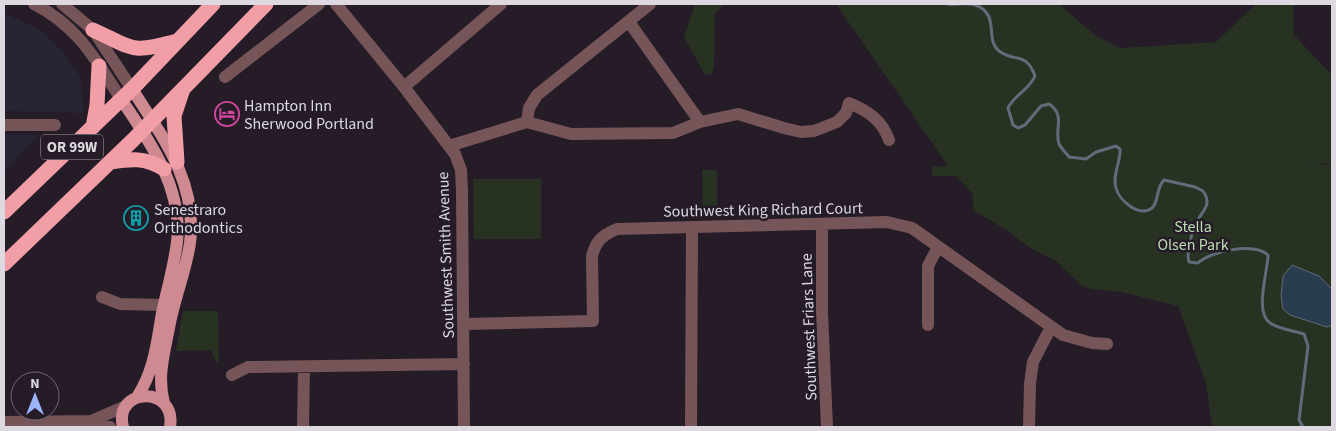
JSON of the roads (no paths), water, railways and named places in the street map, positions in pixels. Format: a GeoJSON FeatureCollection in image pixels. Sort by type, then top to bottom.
{"type":"FeatureCollection","features":[{"type":"Feature","properties":{"kind":"highway","name":"OR 99W"},"geometry":{"type":"LineString","coordinates":[[4,212],[127,94],[213,4]]}},
{"type":"Feature","properties":{"kind":"highway","name":"OR 99W"},"geometry":{"type":"LineString","coordinates":[[4,264],[147,126],[266,4]]}},
{"type":"Feature","properties":{"kind":"highway"},"geometry":{"type":"LineString","coordinates":[[93,30],[123,45],[140,50],[178,40]]}},
{"type":"Feature","properties":{"kind":"highway"},"geometry":{"type":"LineString","coordinates":[[93,127],[97,106],[99,66]]}},
{"type":"Feature","properties":{"kind":"highway"},"geometry":{"type":"LineString","coordinates":[[110,162],[140,159],[170,165],[174,116],[184,88]]}},
{"type":"Feature","properties":{"kind":"main road"},"geometry":{"type":"LineString","coordinates":[[127,94],[188,192],[191,220],[190,242],[174,303],[159,386],[172,424]]}},
{"type":"Feature","properties":{"kind":"main road"},"geometry":{"type":"LineString","coordinates":[[122,427],[122,415],[126,406],[137,397],[149,377],[175,251],[177,228],[170,165]]}},
{"type":"Feature","properties":{"kind":"main road"},"geometry":{"type":"LineString","coordinates":[[137,397],[152,396],[164,403]]}},
{"type":"Feature","properties":{"kind":"street"},"geometry":{"type":"LineString","coordinates":[[34,4],[64,22],[78,37],[99,66],[127,94]]}},
{"type":"Feature","properties":{"kind":"street"},"geometry":{"type":"LineString","coordinates":[[62,4],[93,30],[127,94]]}},
{"type":"Feature","properties":{"kind":"street"},"geometry":{"type":"LineString","coordinates":[[225,77],[319,4]]}},
{"type":"Feature","properties":{"kind":"street","name":"Southwest Smith Avenue"},"geometry":{"type":"LineString","coordinates":[[336,4],[404,87],[449,146],[459,163],[465,324],[464,427]]}},
{"type":"Feature","properties":{"kind":"street"},"geometry":{"type":"LineString","coordinates":[[404,87],[501,4]]}},
{"type":"Feature","properties":{"kind":"street"},"geometry":{"type":"LineString","coordinates":[[527,122],[529,108],[537,96],[611,33],[629,22],[650,4]]}},
{"type":"Feature","properties":{"kind":"street"},"geometry":{"type":"LineString","coordinates":[[629,22],[700,122]]}},
{"type":"Feature","properties":{"kind":"street"},"geometry":{"type":"LineString","coordinates":[[449,146],[527,122],[559,132],[582,135],[673,133],[700,122],[738,114],[801,132],[814,131],[837,122],[846,113],[849,103],[866,111],[880,121],[886,129],[889,140]]}},
{"type":"Feature","properties":{"kind":"street"},"geometry":{"type":"LineString","coordinates":[[4,125],[55,125]]}},
{"type":"Feature","properties":{"kind":"street","name":"Southwest King Richard Court"},"geometry":{"type":"LineString","coordinates":[[465,324],[593,321],[592,256],[598,239],[606,233],[625,228],[822,225],[887,222],[912,228],[1051,327],[1078,340],[1107,344]]}},
{"type":"Feature","properties":{"kind":"street","name":"Southwest Friars Lane"},"geometry":{"type":"LineString","coordinates":[[822,225],[822,312],[827,427]]}},
{"type":"Feature","properties":{"kind":"street"},"geometry":{"type":"LineString","coordinates":[[692,227],[692,427]]}},
{"type":"Feature","properties":{"kind":"street"},"geometry":{"type":"LineString","coordinates":[[928,325],[928,266],[938,247]]}},
{"type":"Feature","properties":{"kind":"street"},"geometry":{"type":"LineString","coordinates":[[102,297],[120,304],[164,305]]}},
{"type":"Feature","properties":{"kind":"street"},"geometry":{"type":"LineString","coordinates":[[1029,427],[1030,384],[1033,362],[1051,327]]}},
{"type":"Feature","properties":{"kind":"street"},"geometry":{"type":"LineString","coordinates":[[232,376],[248,367],[464,364]]}},
{"type":"Feature","properties":{"kind":"street"},"geometry":{"type":"LineString","coordinates":[[304,367],[304,427]]}},
{"type":"Feature","properties":{"kind":"street"},"geometry":{"type":"LineString","coordinates":[[91,421],[126,406]]}},
{"type":"Feature","properties":{"kind":"street"},"geometry":{"type":"LineString","coordinates":[[4,422],[91,421],[110,427]]}},
{"type":"Feature","properties":{"kind":"water"},"geometry":{"type":"Polygon","coordinates":[[[1292,265],[1319,276],[1332,289],[1332,325],[1327,327],[1290,315],[1283,309],[1281,296],[1283,276],[1292,265]]]}},
{"type":"Feature","properties":{"kind":"waterway"},"geometry":{"type":"LineString","coordinates":[[948,4],[972,4],[983,9],[988,14],[993,40],[999,51],[1024,60],[1032,68],[1035,76],[1026,89],[1014,99],[1008,108],[1013,125],[1018,128],[1025,125],[1041,106],[1049,104],[1057,113],[1059,144],[1069,157],[1086,159],[1096,152],[1116,146],[1120,149],[1115,178],[1116,188],[1125,202],[1141,211],[1147,211],[1152,208],[1156,202],[1161,183],[1164,180],[1195,187],[1203,191],[1207,204],[1193,231],[1189,248],[1189,262],[1198,263],[1212,255],[1243,249],[1262,251],[1268,255],[1262,301],[1265,318],[1278,327],[1304,334],[1308,346],[1299,420],[1303,427]]}},
{"type":"Feature","properties":{"kind":"place","name":"Hampton Inn Sherwood Portland"},"geometry":{"type":"Point","coordinates":[227,114]}},
{"type":"Feature","properties":{"kind":"place","name":"Senestraro Orthodontics"},"geometry":{"type":"Point","coordinates":[136,218]}},
{"type":"Feature","properties":{"kind":"park label","name":"Stella Olsen Park"},"geometry":{"type":"Point","coordinates":[1193,235]}}]}
